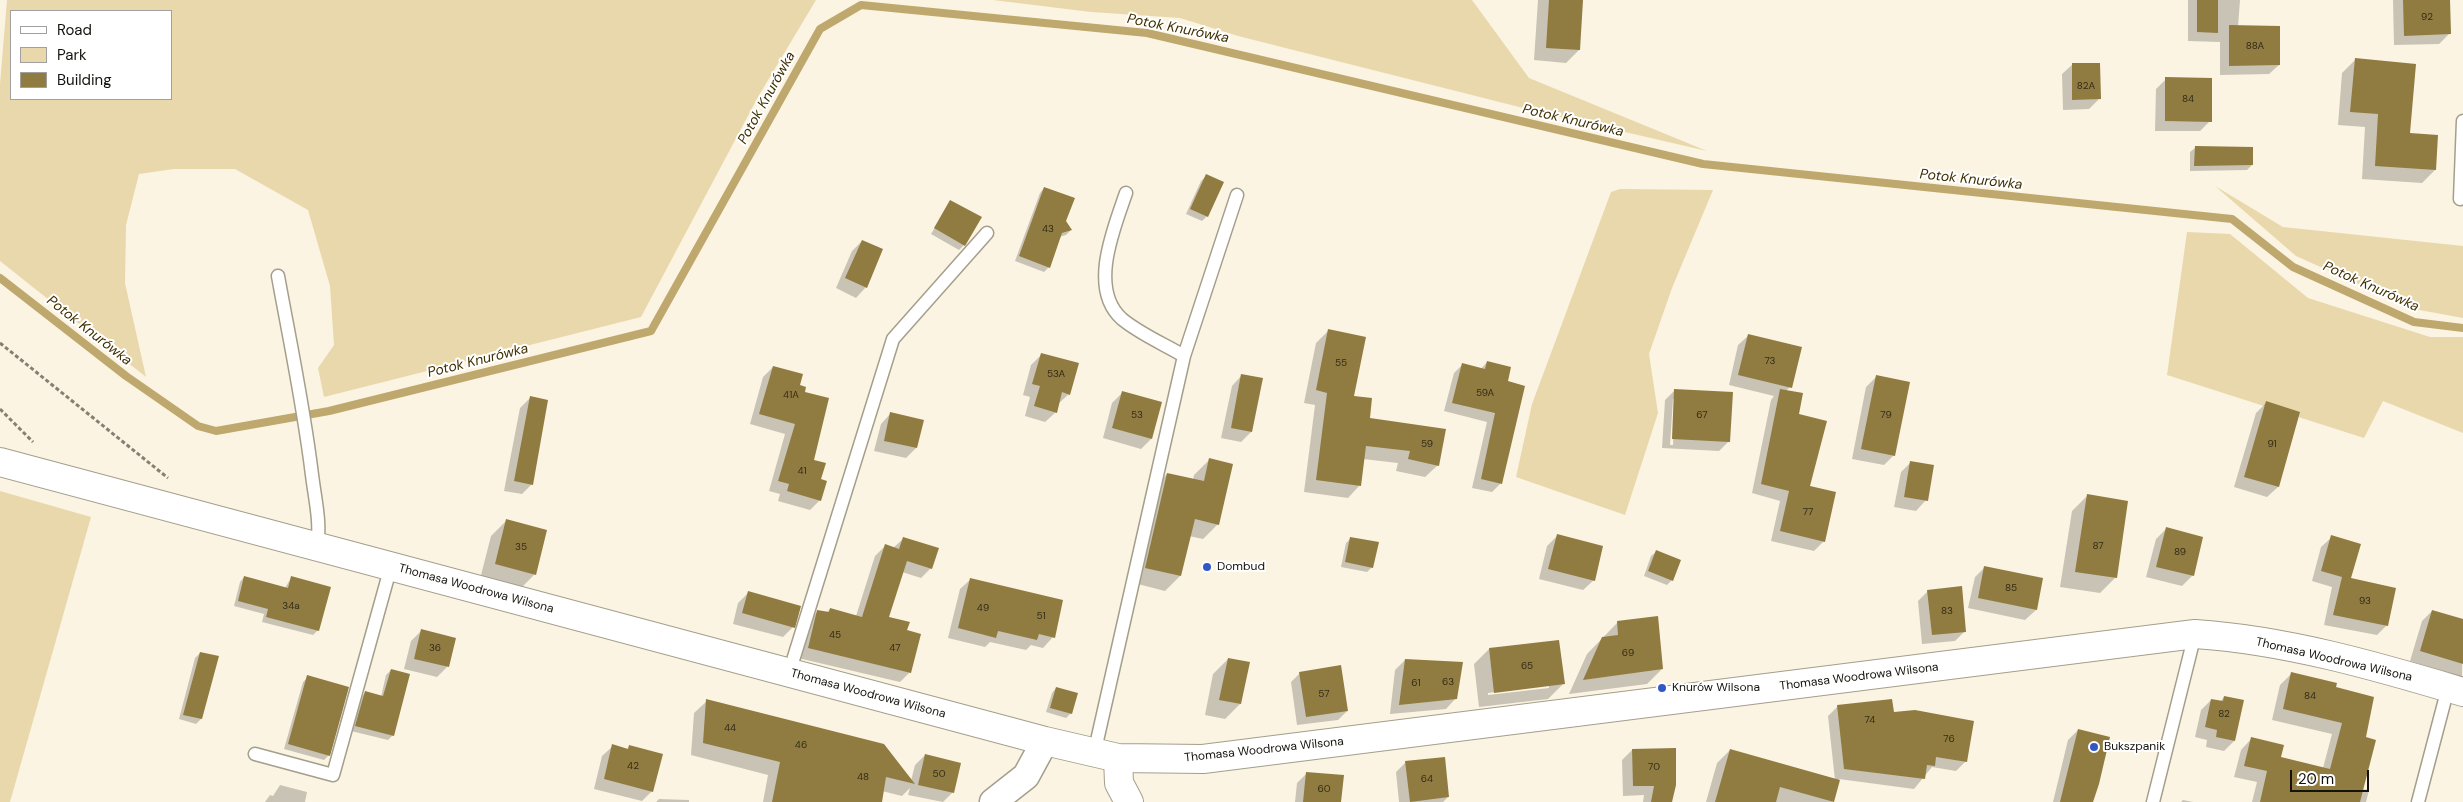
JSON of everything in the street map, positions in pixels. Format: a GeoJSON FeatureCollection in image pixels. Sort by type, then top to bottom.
{"type":"FeatureCollection","features":[{"type":"Feature","properties":{"kind":"street","name":"Thomasa Woodrowa Wilsona"},"geometry":{"type":"LineString","coordinates":[[0,462],[1106,756],[1203,759],[2195,634],[2249,640],[2298,649],[2455,690]]}},
{"type":"Feature","properties":{"kind":"street"},"geometry":{"type":"LineString","coordinates":[[993,802],[1026,776],[1045,741]]}},
{"type":"Feature","properties":{"kind":"street"},"geometry":{"type":"LineString","coordinates":[[1106,756],[1129,802]]}},
{"type":"Feature","properties":{"kind":"lane"},"geometry":{"type":"LineString","coordinates":[[2460,198],[2463,121]]}},
{"type":"Feature","properties":{"kind":"lane"},"geometry":{"type":"LineString","coordinates":[[1126,193],[1109,244],[1105,284],[1109,303],[1120,318],[1184,356]]}},
{"type":"Feature","properties":{"kind":"lane"},"geometry":{"type":"LineString","coordinates":[[1106,756],[1184,356],[1237,195]]}},
{"type":"Feature","properties":{"kind":"lane"},"geometry":{"type":"LineString","coordinates":[[789,673],[893,339],[987,233]]}},
{"type":"Feature","properties":{"kind":"lane"},"geometry":{"type":"LineString","coordinates":[[278,276],[307,436],[319,531],[317,546]]}},
{"type":"Feature","properties":{"kind":"lane"},"geometry":{"type":"LineString","coordinates":[[255,754],[333,775],[391,566]]}},
{"type":"Feature","properties":{"kind":"lane"},"geometry":{"type":"LineString","coordinates":[[2153,802],[2195,634]]}},
{"type":"Feature","properties":{"kind":"lane"},"geometry":{"type":"LineString","coordinates":[[2418,802],[2455,690]]}},
{"type":"Feature","properties":{"kind":"path"},"geometry":{"type":"LineString","coordinates":[[0,342],[172,482]]}},
{"type":"Feature","properties":{"kind":"path"},"geometry":{"type":"LineString","coordinates":[[0,409],[38,447]]}},
{"type":"Feature","properties":{"kind":"green space"},"geometry":{"type":"Polygon","coordinates":[[[7,0],[816,0],[758,97],[641,317],[324,397],[318,368],[334,345],[330,286],[308,210],[235,169],[174,169],[139,174],[126,225],[125,283],[146,377],[0,261],[0,84],[7,0]]]}},
{"type":"Feature","properties":{"kind":"green space"},"geometry":{"type":"Polygon","coordinates":[[[993,0],[1472,0],[1529,78],[1707,151],[1547,114],[1238,36],[1180,18],[1091,12],[993,0]]]}},
{"type":"Feature","properties":{"kind":"green space"},"geometry":{"type":"Polygon","coordinates":[[[2215,186],[2283,227],[2463,246],[2463,318],[2414,309],[2296,256],[2215,186]]]}},
{"type":"Feature","properties":{"kind":"green space"},"geometry":{"type":"Polygon","coordinates":[[[1620,189],[1713,190],[1672,288],[1649,354],[1658,413],[1625,515],[1516,477],[1532,404],[1611,192],[1620,189]]]}},
{"type":"Feature","properties":{"kind":"green space"},"geometry":{"type":"Polygon","coordinates":[[[2187,232],[2230,234],[2308,298],[2430,337],[2463,337],[2463,433],[2383,401],[2364,438],[2167,375],[2187,232]]]}},
{"type":"Feature","properties":{"kind":"green space"},"geometry":{"type":"Polygon","coordinates":[[[0,491],[91,517],[10,802],[0,802],[0,491]]]}},
{"type":"Feature","properties":{"kind":"building"},"geometry":{"type":"Polygon","coordinates":[[[1549,0],[1583,0],[1580,50],[1546,48],[1549,0]]]}},
{"type":"Feature","properties":{"kind":"building"},"geometry":{"type":"Polygon","coordinates":[[[2197,0],[2218,0],[2218,33],[2197,32],[2197,0]]]}},
{"type":"Feature","properties":{"kind":"building"},"geometry":{"type":"Polygon","coordinates":[[[2403,0],[2450,0],[2451,34],[2404,36],[2403,0]]]}},
{"type":"Feature","properties":{"kind":"building"},"geometry":{"type":"Polygon","coordinates":[[[2229,25],[2280,26],[2280,65],[2229,66],[2229,25]]]}},
{"type":"Feature","properties":{"kind":"building"},"geometry":{"type":"Polygon","coordinates":[[[2355,58],[2416,64],[2410,133],[2438,135],[2436,170],[2375,166],[2378,114],[2350,112],[2355,58]]]}},
{"type":"Feature","properties":{"kind":"building"},"geometry":{"type":"Polygon","coordinates":[[[2072,63],[2100,63],[2101,99],[2072,100],[2072,63]]]}},
{"type":"Feature","properties":{"kind":"building"},"geometry":{"type":"Polygon","coordinates":[[[2165,77],[2212,78],[2212,122],[2165,121],[2165,77]]]}},
{"type":"Feature","properties":{"kind":"building"},"geometry":{"type":"Polygon","coordinates":[[[2195,146],[2253,147],[2253,165],[2194,166],[2195,146]]]}},
{"type":"Feature","properties":{"kind":"building"},"geometry":{"type":"Polygon","coordinates":[[[1206,174],[1224,182],[1208,217],[1190,209],[1206,174]]]}},
{"type":"Feature","properties":{"kind":"building"},"geometry":{"type":"Polygon","coordinates":[[[1044,187],[1075,198],[1066,221],[1072,230],[1062,233],[1050,268],[1019,256],[1044,187]]]}},
{"type":"Feature","properties":{"kind":"building"},"geometry":{"type":"Polygon","coordinates":[[[950,200],[982,217],[965,246],[934,228],[950,200]]]}},
{"type":"Feature","properties":{"kind":"building"},"geometry":{"type":"Polygon","coordinates":[[[862,240],[883,249],[867,288],[845,278],[862,240]]]}},
{"type":"Feature","properties":{"kind":"building"},"geometry":{"type":"Polygon","coordinates":[[[1328,329],[1366,337],[1354,396],[1372,398],[1370,418],[1446,429],[1439,466],[1408,459],[1410,451],[1366,446],[1361,486],[1316,480],[1327,393],[1316,390],[1328,329]]]}},
{"type":"Feature","properties":{"kind":"building"},"geometry":{"type":"Polygon","coordinates":[[[1748,334],[1802,347],[1792,388],[1738,375],[1748,334]]]}},
{"type":"Feature","properties":{"kind":"building"},"geometry":{"type":"Polygon","coordinates":[[[1041,353],[1079,363],[1070,395],[1062,392],[1057,413],[1034,406],[1040,386],[1032,384],[1041,353]]]}},
{"type":"Feature","properties":{"kind":"building"},"geometry":{"type":"Polygon","coordinates":[[[1487,361],[1511,367],[1508,381],[1525,386],[1502,484],[1481,479],[1495,413],[1452,403],[1462,363],[1485,369],[1487,361]]]}},
{"type":"Feature","properties":{"kind":"building"},"geometry":{"type":"Polygon","coordinates":[[[773,366],[803,374],[800,385],[806,387],[805,392],[829,398],[814,460],[826,463],[821,479],[827,481],[821,501],[787,491],[789,484],[778,481],[795,424],[759,414],[773,366]]]}},
{"type":"Feature","properties":{"kind":"building"},"geometry":{"type":"Polygon","coordinates":[[[1241,374],[1263,378],[1252,432],[1231,428],[1241,374]]]}},
{"type":"Feature","properties":{"kind":"building"},"geometry":{"type":"Polygon","coordinates":[[[1876,375],[1910,382],[1895,456],[1861,449],[1876,375]]]}},
{"type":"Feature","properties":{"kind":"building"},"geometry":{"type":"Polygon","coordinates":[[[1674,389],[1733,392],[1730,442],[1672,439],[1674,389]]]}},
{"type":"Feature","properties":{"kind":"building"},"geometry":{"type":"Polygon","coordinates":[[[1780,389],[1803,393],[1799,414],[1827,421],[1810,486],[1836,492],[1825,542],[1780,531],[1789,491],[1761,484],[1780,389]]]}},
{"type":"Feature","properties":{"kind":"building"},"geometry":{"type":"Polygon","coordinates":[[[1122,391],[1162,402],[1152,439],[1112,428],[1122,391]]]}},
{"type":"Feature","properties":{"kind":"building"},"geometry":{"type":"Polygon","coordinates":[[[530,396],[548,400],[533,485],[514,481],[530,396]]]}},
{"type":"Feature","properties":{"kind":"building"},"geometry":{"type":"Polygon","coordinates":[[[2266,401],[2300,412],[2279,487],[2244,477],[2266,401]]]}},
{"type":"Feature","properties":{"kind":"building"},"geometry":{"type":"Polygon","coordinates":[[[890,412],[924,420],[917,448],[884,441],[890,412]]]}},
{"type":"Feature","properties":{"kind":"building"},"geometry":{"type":"Polygon","coordinates":[[[1209,458],[1233,464],[1219,525],[1195,519],[1181,576],[1145,568],[1167,473],[1204,481],[1209,458]]]}},
{"type":"Feature","properties":{"kind":"building"},"geometry":{"type":"Polygon","coordinates":[[[1910,461],[1934,465],[1928,501],[1904,497],[1910,461]]]}},
{"type":"Feature","properties":{"kind":"building"},"geometry":{"type":"Polygon","coordinates":[[[2087,494],[2128,501],[2117,578],[2075,572],[2087,494]]]}},
{"type":"Feature","properties":{"kind":"building"},"geometry":{"type":"Polygon","coordinates":[[[506,519],[547,530],[536,575],[495,564],[506,519]]]}},
{"type":"Feature","properties":{"kind":"building"},"geometry":{"type":"Polygon","coordinates":[[[2166,527],[2203,537],[2194,576],[2156,567],[2166,527]]]}},
{"type":"Feature","properties":{"kind":"building"},"geometry":{"type":"Polygon","coordinates":[[[1557,534],[1603,546],[1595,581],[1548,569],[1557,534]]]}},
{"type":"Feature","properties":{"kind":"building"},"geometry":{"type":"Polygon","coordinates":[[[2331,535],[2361,544],[2351,578],[2396,588],[2388,626],[2333,615],[2342,577],[2321,571],[2331,535]]]}},
{"type":"Feature","properties":{"kind":"building"},"geometry":{"type":"Polygon","coordinates":[[[903,537],[939,548],[932,569],[907,561],[889,617],[910,622],[907,630],[921,634],[911,673],[808,648],[817,610],[829,612],[830,608],[862,617],[885,544],[899,549],[903,537]]]}},
{"type":"Feature","properties":{"kind":"building"},"geometry":{"type":"Polygon","coordinates":[[[1350,537],[1379,542],[1373,568],[1345,562],[1350,537]]]}},
{"type":"Feature","properties":{"kind":"building"},"geometry":{"type":"Polygon","coordinates":[[[1656,550],[1681,560],[1673,581],[1648,571],[1656,550]]]}},
{"type":"Feature","properties":{"kind":"building"},"geometry":{"type":"Polygon","coordinates":[[[1984,566],[2043,578],[2037,610],[1978,598],[1984,566]]]}},
{"type":"Feature","properties":{"kind":"building"},"geometry":{"type":"Polygon","coordinates":[[[244,576],[288,588],[291,576],[331,587],[319,631],[266,617],[268,609],[238,601],[244,576]]]}},
{"type":"Feature","properties":{"kind":"building"},"geometry":{"type":"Polygon","coordinates":[[[970,578],[1063,600],[1055,638],[1039,634],[1037,640],[998,631],[996,638],[958,628],[970,578]]]}},
{"type":"Feature","properties":{"kind":"building"},"geometry":{"type":"Polygon","coordinates":[[[1962,586],[1966,632],[1932,635],[1927,590],[1962,586]]]}},
{"type":"Feature","properties":{"kind":"building"},"geometry":{"type":"Polygon","coordinates":[[[748,591],[801,606],[795,628],[742,613],[748,591]]]}},
{"type":"Feature","properties":{"kind":"building"},"geometry":{"type":"Polygon","coordinates":[[[2432,610],[2463,619],[2463,664],[2420,651],[2432,610]]]}},
{"type":"Feature","properties":{"kind":"building"},"geometry":{"type":"Polygon","coordinates":[[[1658,616],[1663,669],[1583,680],[1602,637],[1618,635],[1617,621],[1658,616]]]}},
{"type":"Feature","properties":{"kind":"building"},"geometry":{"type":"Polygon","coordinates":[[[421,629],[456,638],[449,667],[414,659],[421,629]]]}},
{"type":"Feature","properties":{"kind":"building"},"geometry":{"type":"Polygon","coordinates":[[[1559,640],[1565,684],[1494,693],[1489,648],[1559,640]]]}},
{"type":"Feature","properties":{"kind":"building"},"geometry":{"type":"Polygon","coordinates":[[[200,652],[219,656],[202,719],[183,715],[200,652]]]}},
{"type":"Feature","properties":{"kind":"building"},"geometry":{"type":"Polygon","coordinates":[[[1228,658],[1250,662],[1241,704],[1219,700],[1228,658]]]}},
{"type":"Feature","properties":{"kind":"building"},"geometry":{"type":"Polygon","coordinates":[[[1405,659],[1463,662],[1457,699],[1399,705],[1405,659]]]}},
{"type":"Feature","properties":{"kind":"building"},"geometry":{"type":"Polygon","coordinates":[[[1341,665],[1348,711],[1306,717],[1299,672],[1341,665]]]}},
{"type":"Feature","properties":{"kind":"building"},"geometry":{"type":"Polygon","coordinates":[[[391,669],[410,674],[394,736],[355,726],[365,691],[383,696],[391,669]]]}},
{"type":"Feature","properties":{"kind":"building"},"geometry":{"type":"Polygon","coordinates":[[[2291,672],[2337,683],[2336,687],[2374,697],[2366,737],[2376,740],[2360,802],[2260,802],[2267,771],[2244,766],[2251,737],[2284,745],[2281,757],[2330,769],[2342,723],[2283,709],[2291,672]]]}},
{"type":"Feature","properties":{"kind":"building"},"geometry":{"type":"Polygon","coordinates":[[[307,675],[349,687],[330,756],[288,744],[307,675]]]}},
{"type":"Feature","properties":{"kind":"building"},"geometry":{"type":"Polygon","coordinates":[[[1056,687],[1078,693],[1072,714],[1050,708],[1056,687]]]}},
{"type":"Feature","properties":{"kind":"building"},"geometry":{"type":"Polygon","coordinates":[[[2224,696],[2244,700],[2235,741],[2216,737],[2217,730],[2205,727],[2211,699],[2223,701],[2224,696]]]}},
{"type":"Feature","properties":{"kind":"building"},"geometry":{"type":"Polygon","coordinates":[[[706,699],[884,744],[915,784],[886,777],[882,802],[772,802],[780,762],[703,743],[706,699]]]}},
{"type":"Feature","properties":{"kind":"building"},"geometry":{"type":"Polygon","coordinates":[[[1892,699],[1894,712],[1915,710],[1974,721],[1967,762],[1936,757],[1935,766],[1927,765],[1925,779],[1844,769],[1837,705],[1892,699]]]}},
{"type":"Feature","properties":{"kind":"building"},"geometry":{"type":"Polygon","coordinates":[[[2078,729],[2110,737],[2099,784],[2093,802],[2060,802],[2078,729]]]}},
{"type":"Feature","properties":{"kind":"building"},"geometry":{"type":"Polygon","coordinates":[[[612,744],[628,749],[629,745],[663,754],[653,792],[604,779],[612,744]]]}},
{"type":"Feature","properties":{"kind":"building"},"geometry":{"type":"Polygon","coordinates":[[[1676,748],[1676,785],[1672,802],[1651,802],[1654,786],[1633,786],[1632,749],[1676,748]]]}},
{"type":"Feature","properties":{"kind":"building"},"geometry":{"type":"Polygon","coordinates":[[[1730,749],[1840,780],[1834,802],[1780,787],[1776,802],[1715,802],[1730,749]]]}},
{"type":"Feature","properties":{"kind":"building"},"geometry":{"type":"Polygon","coordinates":[[[925,754],[961,763],[954,793],[918,785],[925,754]]]}},
{"type":"Feature","properties":{"kind":"building"},"geometry":{"type":"Polygon","coordinates":[[[1445,757],[1449,797],[1410,802],[1405,761],[1445,757]]]}},
{"type":"Feature","properties":{"kind":"building"},"geometry":{"type":"Polygon","coordinates":[[[1306,772],[1344,775],[1341,802],[1303,802],[1306,772]]]}},
{"type":"Feature","properties":{"kind":"waterway","name":"Potok Knurówka"},"geometry":{"type":"LineString","coordinates":[[0,278],[126,376],[198,426],[216,431],[329,411],[651,331],[820,29],[861,5],[1147,33],[1703,164],[2232,219],[2293,267],[2414,322],[2463,328]]}},
{"type":"Feature","properties":{"kind":"place","name":"Dombud"},"geometry":{"type":"Point","coordinates":[1207,567]}},
{"type":"Feature","properties":{"kind":"place","name":"Knurów Wilsona"},"geometry":{"type":"Point","coordinates":[1662,688]}},
{"type":"Feature","properties":{"kind":"place","name":"Bukszpanik"},"geometry":{"type":"Point","coordinates":[2094,747]}}]}
